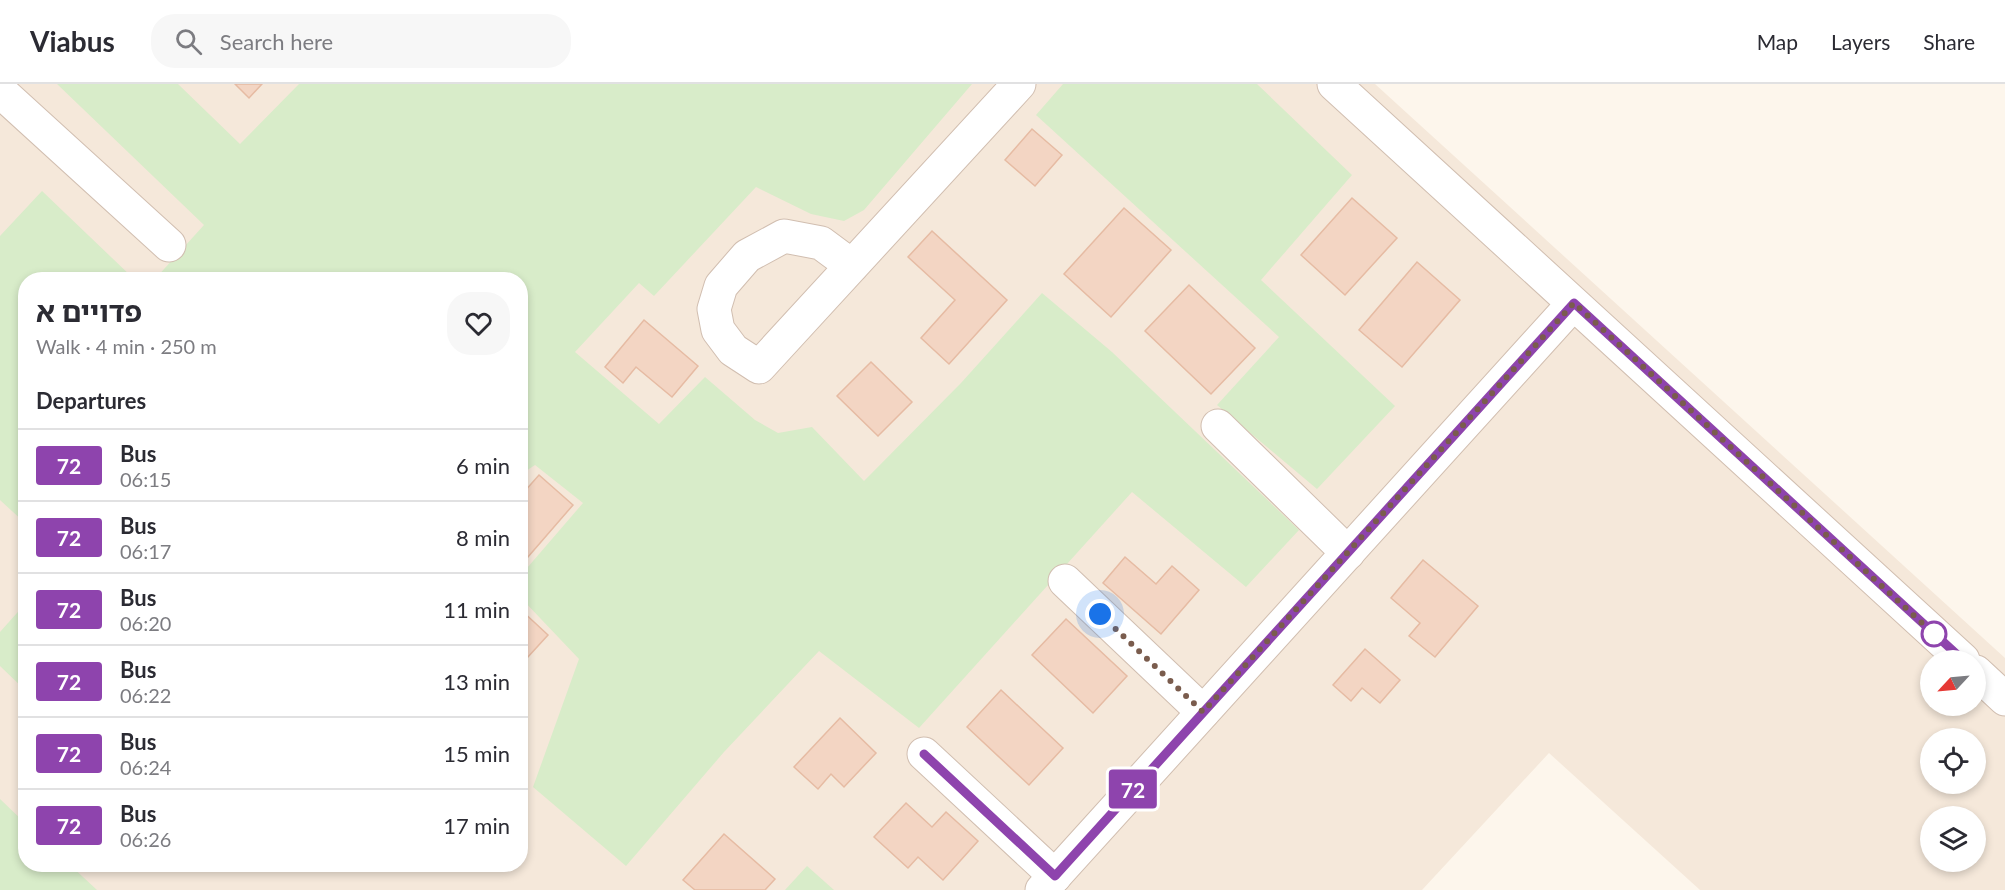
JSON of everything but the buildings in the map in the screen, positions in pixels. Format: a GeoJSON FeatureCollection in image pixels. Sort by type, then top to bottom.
{"type":"FeatureCollection","features":[{"type":"Feature","properties":{"kind":"street"},"geometry":{"type":"LineString","coordinates":[[852,266],[1019,84]]}},
{"type":"Feature","properties":{"kind":"street"},"geometry":{"type":"LineString","coordinates":[[1334,84],[1952,650]]}},
{"type":"Feature","properties":{"kind":"street"},"geometry":{"type":"LineString","coordinates":[[0,92],[169,245]]}},
{"type":"Feature","properties":{"kind":"street"},"geometry":{"type":"LineString","coordinates":[[924,754],[1049,883],[1574,303]]}},
{"type":"Feature","properties":{"kind":"street"},"geometry":{"type":"LineString","coordinates":[[1218,426],[1348,553]]}},
{"type":"Feature","properties":{"kind":"street"},"geometry":{"type":"LineString","coordinates":[[1065,581],[1203,712]]}},
{"type":"Feature","properties":{"kind":"street"},"geometry":{"type":"LineString","coordinates":[[1986,681],[2005,699]]}},
{"type":"Feature","properties":{"kind":"shaded area"},"geometry":{"type":"Polygon","coordinates":[[[0,84],[1375,84],[2005,658],[2005,890],[1700,890],[1549,753],[1422,890],[0,890],[0,84]]]}},
{"type":"Feature","properties":{"kind":"green space"},"geometry":{"type":"Polygon","coordinates":[[[57,84],[178,84],[240,144],[299,84],[972,84],[864,210],[844,221],[811,214],[756,187],[654,296],[639,283],[575,352],[659,424],[705,377],[755,420],[778,433],[812,427],[864,481],[961,383],[1042,293],[1112,352],[1299,530],[1246,587],[1132,492],[919,728],[819,651],[724,752],[626,866],[533,787],[579,659],[528,605],[528,567],[583,503],[535,465],[528,470],[528,272],[161,272],[204,225],[57,84]]]}},
{"type":"Feature","properties":{"kind":"green space"},"geometry":{"type":"Polygon","coordinates":[[[1063,84],[1257,84],[1352,175],[1261,280],[1395,406],[1317,489],[1217,405],[1279,337],[1036,115],[1063,84]]]}},
{"type":"Feature","properties":{"kind":"green space"},"geometry":{"type":"Polygon","coordinates":[[[42,191],[127,272],[18,272],[18,517],[0,500],[0,236],[42,191]]]}},
{"type":"Feature","properties":{"kind":"green space"},"geometry":{"type":"Polygon","coordinates":[[[18,612],[18,683],[0,666],[0,632],[18,612]]]}},
{"type":"Feature","properties":{"kind":"green space"},"geometry":{"type":"Polygon","coordinates":[[[0,799],[18,816],[18,872],[78,872],[97,890],[0,890],[0,799]]]}},
{"type":"Feature","properties":{"kind":"green space"},"geometry":{"type":"Polygon","coordinates":[[[807,866],[834,890],[785,890],[807,866]]]}},
{"type":"Feature","properties":{"kind":"bus line","name":"72"},"geometry":{"type":"LineString","coordinates":[[924,754],[1055,876],[1574,303],[1952,650]]}},
{"type":"Feature","properties":{"kind":"route"},"geometry":{"type":"LineString","coordinates":[[1100,614],[1203,712],[1574,303],[1934,634]]}}]}
